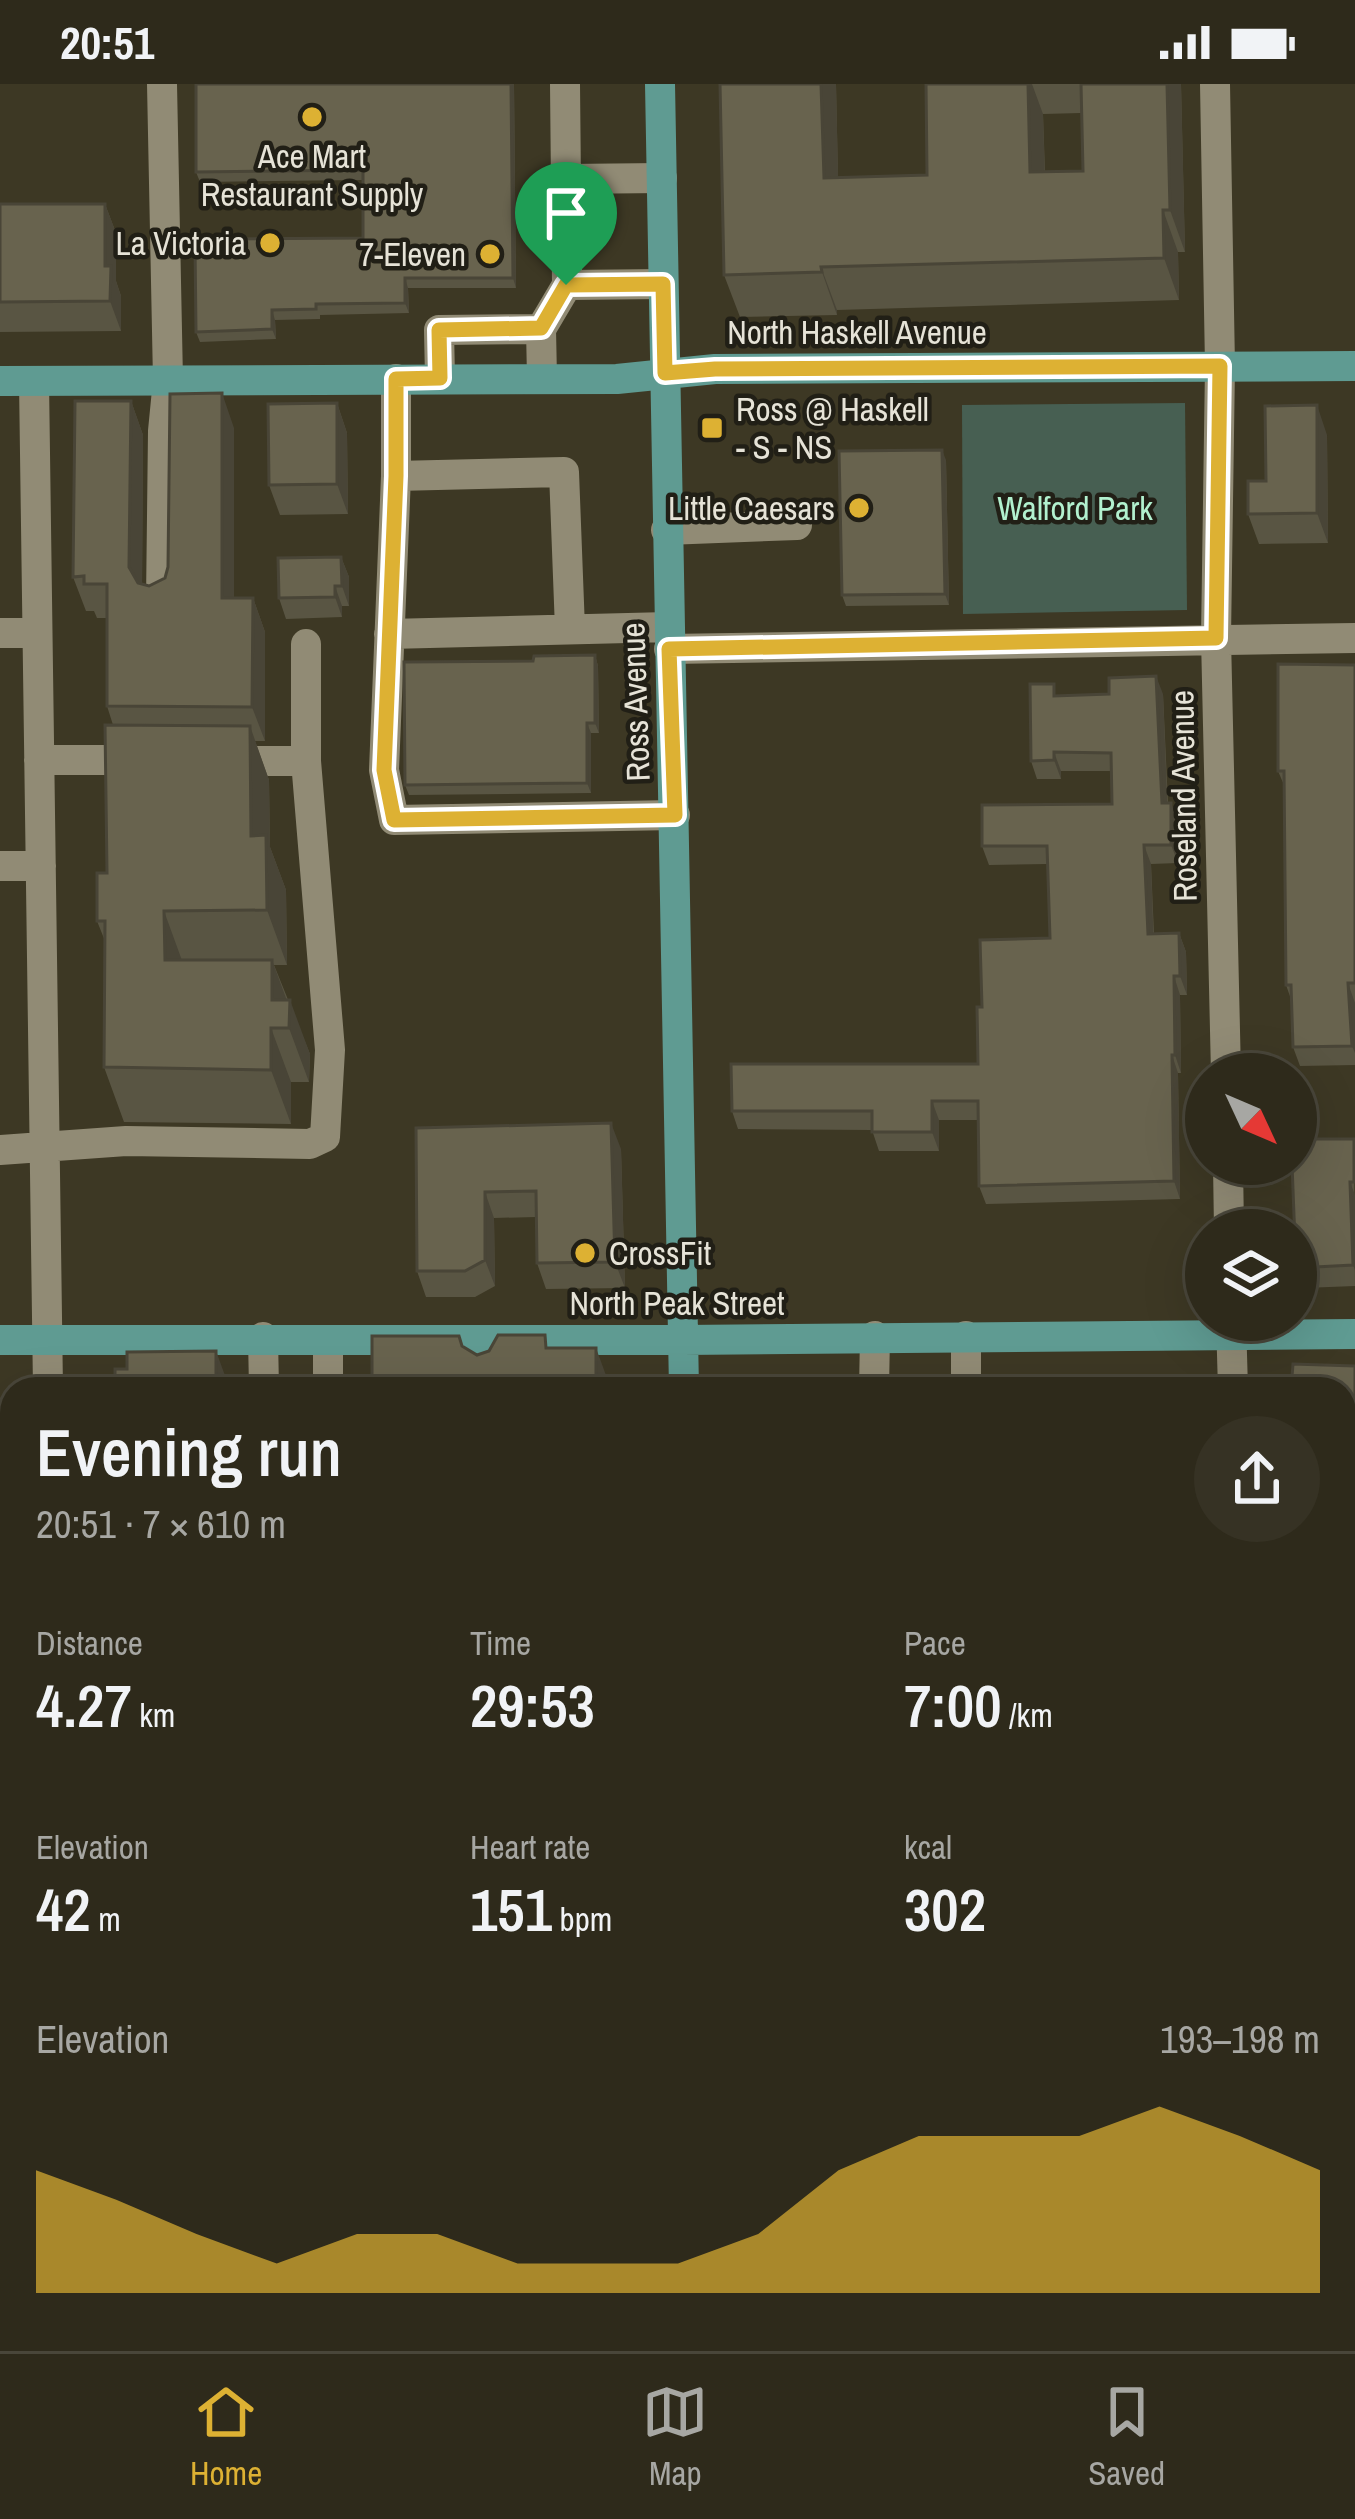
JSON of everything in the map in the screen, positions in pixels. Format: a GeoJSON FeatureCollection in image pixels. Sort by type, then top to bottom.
{"type":"FeatureCollection","features":[{"type":"Feature","properties":{"kind":"main road","name":"Ross Avenue"},"geometry":{"type":"LineString","coordinates":[[660,84],[684,1377]]}},
{"type":"Feature","properties":{"kind":"main road","name":"North Haskell Avenue"},"geometry":{"type":"LineString","coordinates":[[0,381],[617,379],[715,369],[1355,366]]}},
{"type":"Feature","properties":{"kind":"main road","name":"North Peak Street"},"geometry":{"type":"LineString","coordinates":[[0,1340],[683,1340],[1185,1329]]}},
{"type":"Feature","properties":{"kind":"main road","name":"North Peak Street"},"geometry":{"type":"LineString","coordinates":[[1317,1332],[1355,1334]]}},
{"type":"Feature","properties":{"kind":"street"},"geometry":{"type":"LineString","coordinates":[[161,601],[168,380],[162,84]]}},
{"type":"Feature","properties":{"kind":"street"},"geometry":{"type":"LineString","coordinates":[[542,379],[541,328],[566,285],[565,84]]}},
{"type":"Feature","properties":{"kind":"street","name":"Roseland Avenue"},"geometry":{"type":"LineString","coordinates":[[1215,84],[1220,366],[1216,638],[1226,1053]]}},
{"type":"Feature","properties":{"kind":"street"},"geometry":{"type":"LineString","coordinates":[[566,179],[662,178]]}},
{"type":"Feature","properties":{"kind":"street"},"geometry":{"type":"LineString","coordinates":[[566,285],[663,284]]}},
{"type":"Feature","properties":{"kind":"street"},"geometry":{"type":"LineString","coordinates":[[440,378],[439,330],[541,328]]}},
{"type":"Feature","properties":{"kind":"street"},"geometry":{"type":"LineString","coordinates":[[396,379],[384,770],[394,820],[675,815]]}},
{"type":"Feature","properties":{"kind":"street"},"geometry":{"type":"LineString","coordinates":[[34,381],[48,1377]]}},
{"type":"Feature","properties":{"kind":"street"},"geometry":{"type":"LineString","coordinates":[[396,476],[564,472],[570,629]]}},
{"type":"Feature","properties":{"kind":"street"},"geometry":{"type":"LineString","coordinates":[[666,530],[796,525]]}},
{"type":"Feature","properties":{"kind":"street"},"geometry":{"type":"LineString","coordinates":[[389,634],[570,629],[669,638],[1355,638]]}},
{"type":"Feature","properties":{"kind":"street"},"geometry":{"type":"LineString","coordinates":[[0,634],[38,633]]}},
{"type":"Feature","properties":{"kind":"street"},"geometry":{"type":"LineString","coordinates":[[0,1150],[127,1141],[310,1144],[325,1136],[330,1050],[306,761],[306,644]]}},
{"type":"Feature","properties":{"kind":"street"},"geometry":{"type":"LineString","coordinates":[[39,760],[306,761]]}},
{"type":"Feature","properties":{"kind":"street"},"geometry":{"type":"LineString","coordinates":[[0,866],[41,866]]}},
{"type":"Feature","properties":{"kind":"street"},"geometry":{"type":"LineString","coordinates":[[874,1377],[875,1336]]}},
{"type":"Feature","properties":{"kind":"street"},"geometry":{"type":"LineString","coordinates":[[966,1336],[966,1377]]}},
{"type":"Feature","properties":{"kind":"street"},"geometry":{"type":"LineString","coordinates":[[263,1337],[265,1377]]}},
{"type":"Feature","properties":{"kind":"street"},"geometry":{"type":"LineString","coordinates":[[328,1340],[328,1377]]}},
{"type":"Feature","properties":{"kind":"street"},"geometry":{"type":"LineString","coordinates":[[497,1340],[497,1374]]}},
{"type":"Feature","properties":{"kind":"street"},"geometry":{"type":"LineString","coordinates":[[1231,1341],[1233,1377]]}},
{"type":"Feature","properties":{"kind":"green space","name":"Walford Park"},"geometry":{"type":"Polygon","coordinates":[[[1185,403],[1187,610],[963,614],[962,405],[1185,403]]]}},
{"type":"Feature","properties":{"kind":"building"},"geometry":{"type":"Polygon","coordinates":[[[196,84],[511,84],[513,278],[405,278],[405,303],[316,304],[316,309],[272,310],[272,329],[196,332],[195,245],[233,244],[233,239],[363,238],[363,170],[196,172],[196,84]]]}},
{"type":"Feature","properties":{"kind":"building"},"geometry":{"type":"Polygon","coordinates":[[[720,84],[821,84],[824,178],[927,175],[926,84],[1028,84],[1030,172],[1083,171],[1081,84],[1167,84],[1170,210],[1163,210],[1164,258],[821,267],[822,272],[724,275],[720,84]]]}},
{"type":"Feature","properties":{"kind":"building"},"geometry":{"type":"Polygon","coordinates":[[[0,204],[105,204],[110,301],[0,302],[0,204]]]}},
{"type":"Feature","properties":{"kind":"building"},"geometry":{"type":"Polygon","coordinates":[[[222,393],[222,598],[253,598],[252,707],[107,706],[107,584],[84,584],[84,576],[73,577],[75,401],[131,401],[129,567],[138,583],[149,586],[165,578],[168,567],[170,394],[222,393]]]}},
{"type":"Feature","properties":{"kind":"building"},"geometry":{"type":"Polygon","coordinates":[[[337,403],[337,484],[269,485],[268,404],[337,403]]]}},
{"type":"Feature","properties":{"kind":"building"},"geometry":{"type":"Polygon","coordinates":[[[1317,405],[1317,513],[1248,514],[1248,481],[1266,481],[1265,406],[1317,405]]]}},
{"type":"Feature","properties":{"kind":"building"},"geometry":{"type":"Polygon","coordinates":[[[942,450],[945,594],[842,595],[839,451],[942,450]]]}},
{"type":"Feature","properties":{"kind":"building"},"geometry":{"type":"Polygon","coordinates":[[[341,557],[342,586],[335,586],[335,597],[279,598],[278,558],[341,557]]]}},
{"type":"Feature","properties":{"kind":"building"},"geometry":{"type":"Polygon","coordinates":[[[595,655],[595,723],[587,723],[587,783],[405,785],[404,662],[533,661],[534,656],[595,655]]]}},
{"type":"Feature","properties":{"kind":"building"},"geometry":{"type":"Polygon","coordinates":[[[1278,664],[1355,665],[1355,983],[1348,983],[1352,1046],[1293,1047],[1291,985],[1286,985],[1278,664]]]}},
{"type":"Feature","properties":{"kind":"building"},"geometry":{"type":"Polygon","coordinates":[[[1156,676],[1162,803],[1171,803],[1171,845],[1144,845],[1148,934],[1179,933],[1172,1055],[1174,1181],[979,1186],[978,1101],[932,1101],[932,1132],[872,1132],[872,1111],[732,1111],[731,1064],[978,1064],[980,940],[1050,938],[1047,846],[982,846],[982,805],[1112,804],[1111,753],[1054,752],[1054,760],[1031,761],[1030,684],[1054,684],[1054,696],[1109,694],[1109,678],[1156,676]]]}},
{"type":"Feature","properties":{"kind":"building"},"geometry":{"type":"Polygon","coordinates":[[[105,725],[250,726],[251,836],[266,835],[267,910],[164,911],[165,960],[272,960],[272,1000],[290,1000],[289,1028],[271,1028],[271,1070],[104,1067],[105,921],[97,921],[97,873],[107,873],[105,725]]]}},
{"type":"Feature","properties":{"kind":"building"},"geometry":{"type":"Polygon","coordinates":[[[611,1123],[615,1262],[537,1263],[536,1191],[485,1192],[485,1260],[465,1271],[417,1271],[416,1128],[611,1123]]]}},
{"type":"Feature","properties":{"kind":"building"},"geometry":{"type":"Polygon","coordinates":[[[1317,1139],[1354,1139],[1354,1182],[1350,1182],[1353,1265],[1317,1267],[1317,1209],[1294,1209],[1293,1185],[1317,1185],[1317,1139]]]}},
{"type":"Feature","properties":{"kind":"building"},"geometry":{"type":"Polygon","coordinates":[[[498,1335],[545,1335],[546,1348],[596,1348],[596,1377],[372,1377],[372,1336],[459,1336],[462,1346],[477,1355],[489,1351],[498,1335]]]}},
{"type":"Feature","properties":{"kind":"building"},"geometry":{"type":"Polygon","coordinates":[[[216,1351],[216,1377],[115,1377],[115,1369],[127,1369],[127,1352],[216,1351]]]}},
{"type":"Feature","properties":{"kind":"building"},"geometry":{"type":"Polygon","coordinates":[[[1293,1364],[1355,1366],[1355,1377],[1292,1377],[1293,1364]]]}},
{"type":"Feature","properties":{"kind":"place","name":"Ace Mart Restaurant Supply"},"geometry":{"type":"Point","coordinates":[312,117]}},
{"type":"Feature","properties":{"kind":"place","name":"La Victoria"},"geometry":{"type":"Point","coordinates":[270,243]}},
{"type":"Feature","properties":{"kind":"place","name":"7-Eleven"},"geometry":{"type":"Point","coordinates":[490,254]}},
{"type":"Feature","properties":{"kind":"place","name":"Ross @ Haskell - S - NS"},"geometry":{"type":"Point","coordinates":[712,428]}},
{"type":"Feature","properties":{"kind":"place","name":"Little Caesars"},"geometry":{"type":"Point","coordinates":[859,508]}},
{"type":"Feature","properties":{"kind":"place","name":"CrossFit"},"geometry":{"type":"Point","coordinates":[585,1253]}},
{"type":"Feature","properties":{"kind":"route"},"geometry":{"type":"LineString","coordinates":[[663,284],[665,373],[1220,366],[1216,638],[669,649],[675,815],[394,820],[384,770],[396,379],[440,378],[439,330],[541,328],[566,285],[663,284]]}}]}
